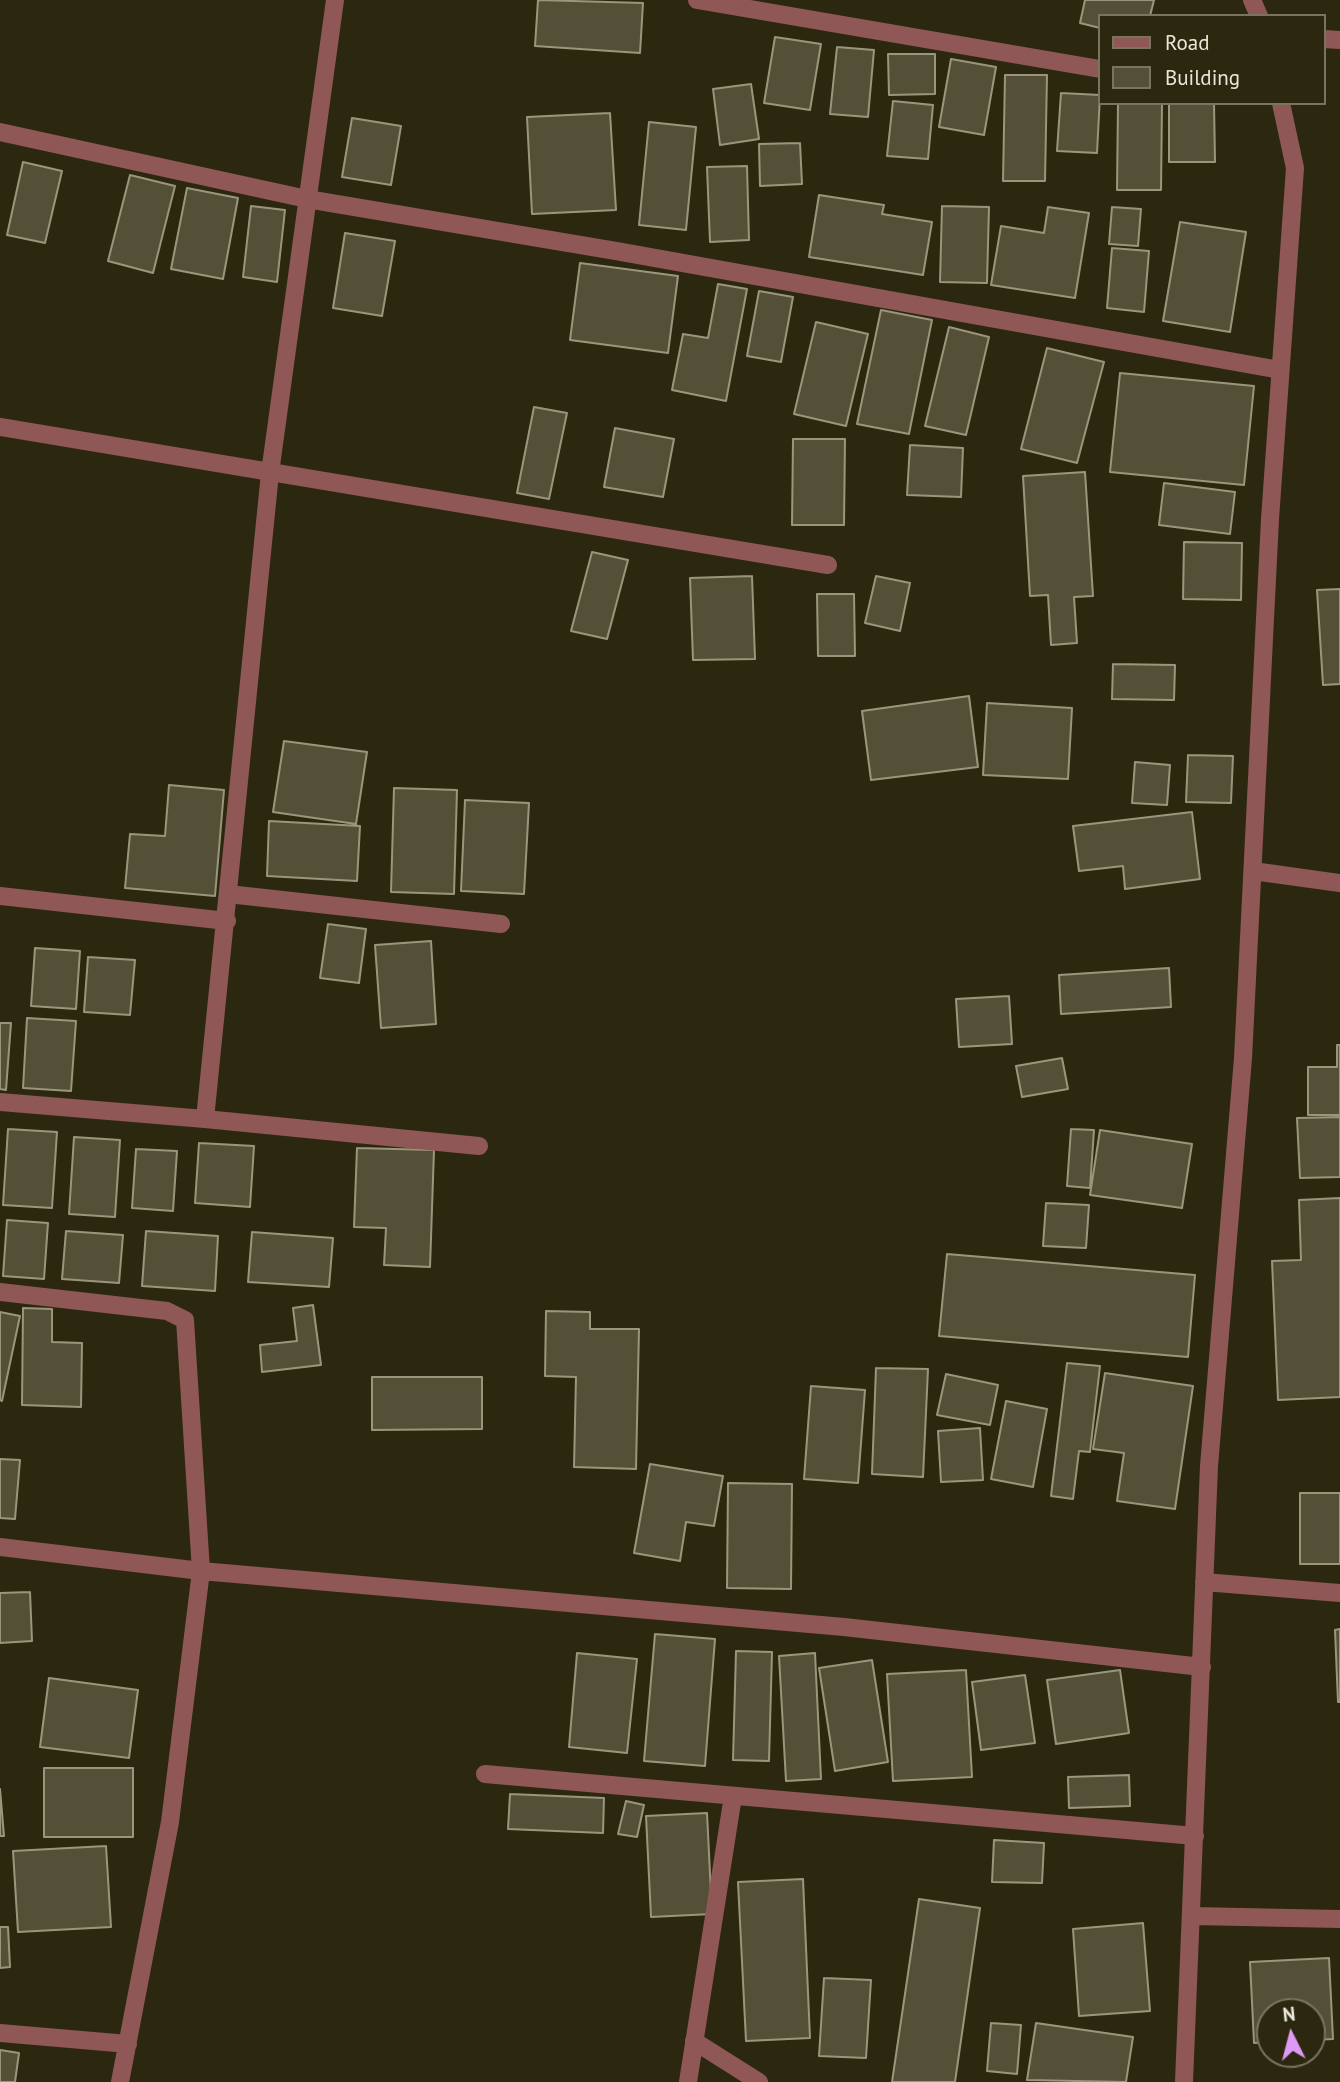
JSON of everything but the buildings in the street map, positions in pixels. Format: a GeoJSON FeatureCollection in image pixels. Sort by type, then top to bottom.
{"type":"FeatureCollection","features":[{"type":"Feature","properties":{"kind":"street"},"geometry":{"type":"LineString","coordinates":[[205,1119],[270,473],[335,0]]}},
{"type":"Feature","properties":{"kind":"street"},"geometry":{"type":"LineString","coordinates":[[697,0],[1098,69]]}},
{"type":"Feature","properties":{"kind":"street"},"geometry":{"type":"LineString","coordinates":[[1184,2082],[1193,1916],[1209,1466],[1243,1058],[1270,519],[1295,168],[1281,105]]}},
{"type":"Feature","properties":{"kind":"street"},"geometry":{"type":"LineString","coordinates":[[0,132],[307,199],[630,253],[1280,370]]}},
{"type":"Feature","properties":{"kind":"street"},"geometry":{"type":"LineString","coordinates":[[0,427],[828,565]]}},
{"type":"Feature","properties":{"kind":"street"},"geometry":{"type":"LineString","coordinates":[[1253,872],[1340,883]]}},
{"type":"Feature","properties":{"kind":"street"},"geometry":{"type":"LineString","coordinates":[[228,894],[501,923]]}},
{"type":"Feature","properties":{"kind":"street"},"geometry":{"type":"LineString","coordinates":[[0,896],[227,921]]}},
{"type":"Feature","properties":{"kind":"street"},"geometry":{"type":"LineString","coordinates":[[0,1102],[479,1146]]}},
{"type":"Feature","properties":{"kind":"street"},"geometry":{"type":"LineString","coordinates":[[0,1292],[167,1311],[185,1320],[201,1572],[170,1822],[120,2082]]}},
{"type":"Feature","properties":{"kind":"street"},"geometry":{"type":"LineString","coordinates":[[0,1547],[201,1572],[844,1627],[1202,1667]]}},
{"type":"Feature","properties":{"kind":"street"},"geometry":{"type":"LineString","coordinates":[[1204,1581],[1340,1592]]}},
{"type":"Feature","properties":{"kind":"street"},"geometry":{"type":"LineString","coordinates":[[485,1774],[1195,1836]]}},
{"type":"Feature","properties":{"kind":"street"},"geometry":{"type":"LineString","coordinates":[[688,2082],[733,1797]]}},
{"type":"Feature","properties":{"kind":"street"},"geometry":{"type":"LineString","coordinates":[[1193,1916],[1340,1919]]}},
{"type":"Feature","properties":{"kind":"street"},"geometry":{"type":"LineString","coordinates":[[0,2033],[128,2044]]}},
{"type":"Feature","properties":{"kind":"street"},"geometry":{"type":"LineString","coordinates":[[694,2041],[759,2082]]}}]}
